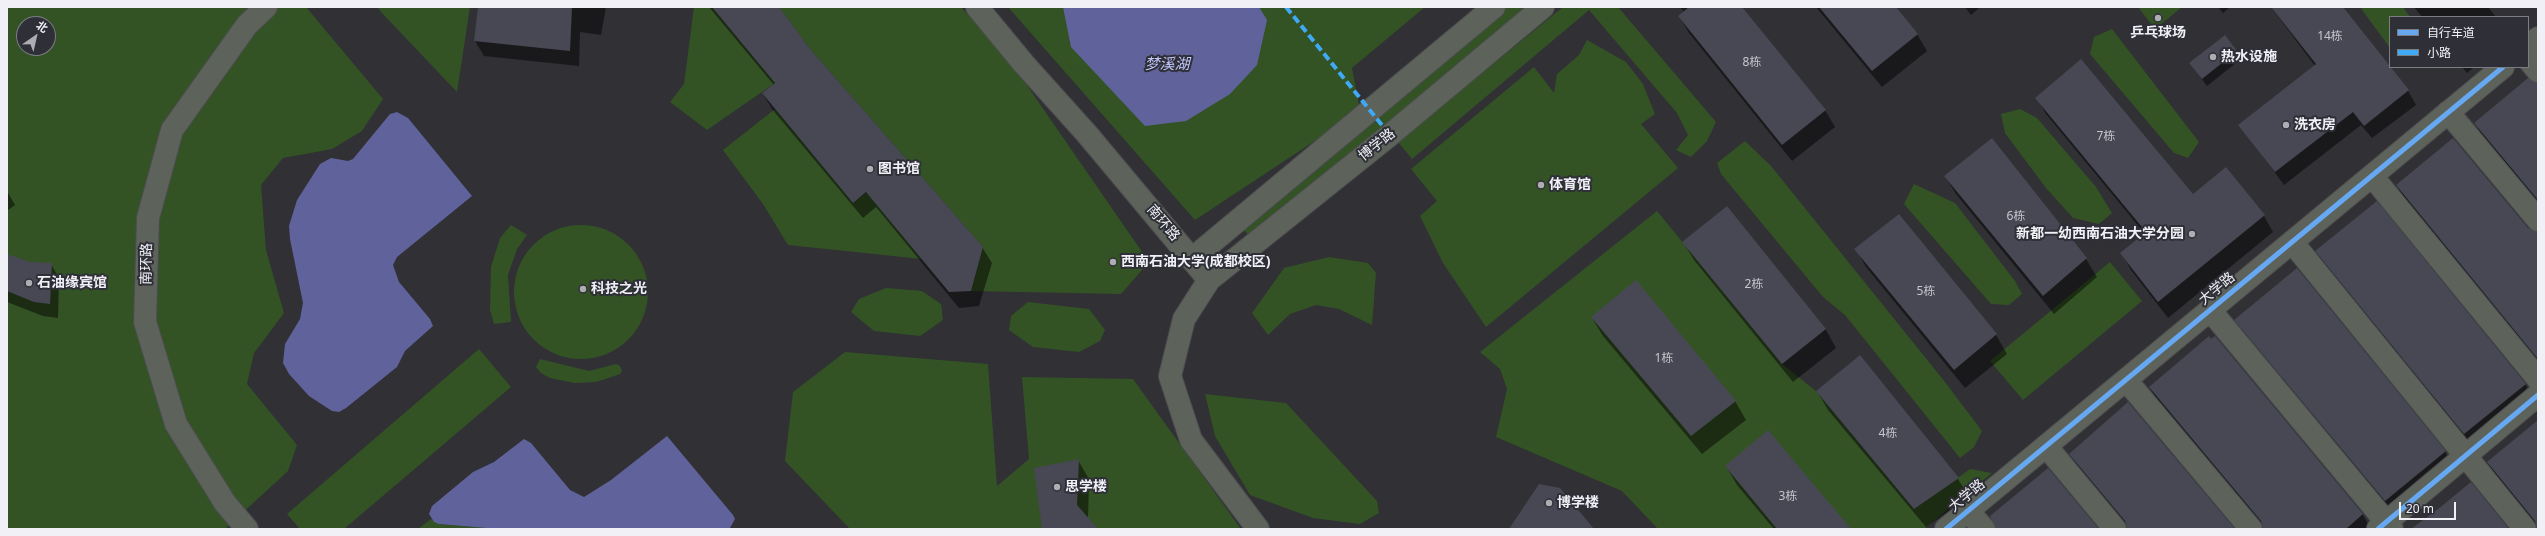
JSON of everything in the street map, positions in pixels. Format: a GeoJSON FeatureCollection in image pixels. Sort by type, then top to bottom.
{"type":"FeatureCollection","features":[{"type":"Feature","properties":{"kind":"street","name":"南环路"},"geometry":{"type":"LineString","coordinates":[[239,526],[176,424],[145,322],[148,218],[172,130],[247,25],[266,7]]}},
{"type":"Feature","properties":{"kind":"street","name":"南环路"},"geometry":{"type":"LineString","coordinates":[[977,7],[1193,258],[1209,280]]}},
{"type":"Feature","properties":{"kind":"street"},"geometry":{"type":"LineString","coordinates":[[1193,258],[1494,7]]}},
{"type":"Feature","properties":{"kind":"street","name":"博学路"},"geometry":{"type":"LineString","coordinates":[[1209,280],[1390,135],[1543,7]]}},
{"type":"Feature","properties":{"kind":"street"},"geometry":{"type":"LineString","coordinates":[[2529,45],[2538,38]]}},
{"type":"Feature","properties":{"kind":"street"},"geometry":{"type":"LineString","coordinates":[[2529,60],[2538,71]]}},
{"type":"Feature","properties":{"kind":"street","name":"大学路"},"geometry":{"type":"LineString","coordinates":[[1946,529],[2502,68]]}},
{"type":"Feature","properties":{"kind":"street"},"geometry":{"type":"LineString","coordinates":[[2448,112],[2538,220]]}},
{"type":"Feature","properties":{"kind":"street"},"geometry":{"type":"LineString","coordinates":[[2372,176],[2538,379]]}},
{"type":"Feature","properties":{"kind":"street"},"geometry":{"type":"LineString","coordinates":[[2292,242],[2525,529]]}},
{"type":"Feature","properties":{"kind":"street"},"geometry":{"type":"LineString","coordinates":[[1209,280],[1184,319],[1170,376],[1191,440],[1258,529]]}},
{"type":"Feature","properties":{"kind":"street"},"geometry":{"type":"LineString","coordinates":[[2210,310],[2385,527],[2538,395]]}},
{"type":"Feature","properties":{"kind":"street"},"geometry":{"type":"LineString","coordinates":[[2126,380],[2251,529]]}},
{"type":"Feature","properties":{"kind":"street"},"geometry":{"type":"LineString","coordinates":[[2046,446],[2115,529]]}},
{"type":"Feature","properties":{"kind":"street"},"geometry":{"type":"LineString","coordinates":[[1968,510],[1984,529]]}},
{"type":"Feature","properties":{"kind":"green space"},"geometry":{"type":"Polygon","coordinates":[[[7,7],[306,7],[383,99],[362,131],[332,149],[283,158],[261,185],[266,250],[284,313],[254,353],[247,384],[297,445],[288,471],[225,529],[7,529],[7,7]]]}},
{"type":"Feature","properties":{"kind":"green space"},"geometry":{"type":"Polygon","coordinates":[[[377,7],[470,7],[457,92],[381,12],[377,7]]]}},
{"type":"Feature","properties":{"kind":"green space"},"geometry":{"type":"Polygon","coordinates":[[[694,7],[712,7],[775,83],[707,130],[670,102],[684,84],[694,7]]]}},
{"type":"Feature","properties":{"kind":"green space"},"geometry":{"type":"Polygon","coordinates":[[[779,7],[961,7],[1015,68],[1149,262],[1121,294],[971,291],[983,247],[810,49],[779,7]]]}},
{"type":"Feature","properties":{"kind":"green space"},"geometry":{"type":"Polygon","coordinates":[[[1008,7],[1425,7],[1352,68],[1360,111],[1195,220],[1008,7]]]}},
{"type":"Feature","properties":{"kind":"green space"},"geometry":{"type":"Polygon","coordinates":[[[1498,7],[1537,7],[1254,242],[1238,223],[1498,7]]]}},
{"type":"Feature","properties":{"kind":"green space"},"geometry":{"type":"Polygon","coordinates":[[[1563,7],[1618,7],[1716,122],[1707,141],[1691,157],[1676,150],[1688,135],[1677,113],[1589,10],[1412,159],[1398,142],[1563,7]]]}},
{"type":"Feature","properties":{"kind":"green space","name":"乒乓球场"},"geometry":{"type":"Polygon","coordinates":[[[2138,7],[2182,7],[2155,29],[2138,7]]]}},
{"type":"Feature","properties":{"kind":"green space"},"geometry":{"type":"Polygon","coordinates":[[[2360,7],[2403,7],[2409,16],[2389,16],[2389,47],[2360,7]]]}},
{"type":"Feature","properties":{"kind":"green space"},"geometry":{"type":"Polygon","coordinates":[[[2112,29],[2199,142],[2188,158],[2174,153],[2090,54],[2094,37],[2112,29]]]}},
{"type":"Feature","properties":{"kind":"green space","name":"体育馆"},"geometry":{"type":"Polygon","coordinates":[[[1587,40],[1626,62],[1643,84],[1655,114],[1641,124],[1678,168],[1486,327],[1443,263],[1420,216],[1437,201],[1411,169],[1534,67],[1554,93],[1557,74],[1579,55],[1587,40]]]}},
{"type":"Feature","properties":{"kind":"green space"},"geometry":{"type":"Polygon","coordinates":[[[775,109],[853,203],[867,192],[922,259],[788,245],[763,204],[723,150],[775,109]]]}},
{"type":"Feature","properties":{"kind":"green space"},"geometry":{"type":"Polygon","coordinates":[[[2020,109],[2037,118],[2096,187],[2112,213],[2099,224],[2073,218],[2046,188],[2005,133],[2001,114],[2020,109]]]}},
{"type":"Feature","properties":{"kind":"green space"},"geometry":{"type":"Polygon","coordinates":[[[1745,141],[1771,166],[1945,382],[1982,431],[1974,447],[1960,458],[1845,315],[1823,297],[1721,174],[1717,163],[1745,141]]]}},
{"type":"Feature","properties":{"kind":"green space"},"geometry":{"type":"Polygon","coordinates":[[[1914,184],[1955,203],[2015,281],[2022,294],[2009,305],[1991,304],[1904,204],[1914,184]]]}},
{"type":"Feature","properties":{"kind":"green space"},"geometry":{"type":"Polygon","coordinates":[[[1657,211],[1782,364],[1816,391],[1914,509],[1970,469],[1992,473],[1924,529],[1658,529],[1622,491],[1496,437],[1507,389],[1500,369],[1480,352],[1657,211]]]}},
{"type":"Feature","properties":{"kind":"green space"},"geometry":{"type":"Polygon","coordinates":[[[511,225],[527,235],[517,249],[508,275],[511,322],[494,324],[490,310],[491,267],[500,238],[511,225]]]}},
{"type":"Feature","properties":{"kind":"green space"},"geometry":{"type":"Polygon","coordinates":[[[588,225],[613,233],[624,240],[633,249],[643,266],[647,279],[647,305],[643,318],[633,335],[624,344],[607,354],[594,358],[574,359],[549,351],[538,344],[529,335],[519,318],[515,305],[514,285],[522,260],[529,249],[538,240],[555,230],[568,226],[588,225]]]}},
{"type":"Feature","properties":{"kind":"green space"},"geometry":{"type":"Polygon","coordinates":[[[1329,257],[1368,263],[1376,273],[1372,325],[1339,309],[1316,305],[1290,314],[1268,335],[1252,313],[1284,268],[1329,257]]]}},
{"type":"Feature","properties":{"kind":"green space"},"geometry":{"type":"Polygon","coordinates":[[[2110,262],[2142,301],[2023,400],[1990,361],[2110,262]]]}},
{"type":"Feature","properties":{"kind":"green space"},"geometry":{"type":"Polygon","coordinates":[[[886,288],[922,291],[941,304],[943,320],[920,336],[874,331],[851,312],[859,299],[886,288]]]}},
{"type":"Feature","properties":{"kind":"green space"},"geometry":{"type":"Polygon","coordinates":[[[1028,302],[1089,309],[1105,330],[1100,341],[1079,352],[1033,347],[1009,330],[1011,316],[1028,302]]]}},
{"type":"Feature","properties":{"kind":"green space"},"geometry":{"type":"Polygon","coordinates":[[[479,349],[511,387],[344,529],[300,529],[287,514],[479,349]]]}},
{"type":"Feature","properties":{"kind":"green space"},"geometry":{"type":"Polygon","coordinates":[[[845,352],[988,364],[997,486],[1029,459],[1022,377],[1133,379],[1241,529],[850,529],[785,461],[793,392],[845,352]]]}},
{"type":"Feature","properties":{"kind":"green space"},"geometry":{"type":"Polygon","coordinates":[[[540,359],[589,371],[616,364],[620,366],[622,371],[620,374],[596,382],[575,383],[550,378],[541,373],[536,367],[540,359]]]}},
{"type":"Feature","properties":{"kind":"green space"},"geometry":{"type":"Polygon","coordinates":[[[1205,394],[1286,403],[1377,501],[1379,513],[1360,524],[1313,518],[1250,495],[1215,436],[1205,394]]]}},
{"type":"Feature","properties":{"kind":"green space"},"geometry":{"type":"Polygon","coordinates":[[[431,519],[439,524],[498,529],[418,529],[431,519]]]}},
{"type":"Feature","properties":{"kind":"water","name":"梦溪湖"},"geometry":{"type":"Polygon","coordinates":[[[1063,7],[1259,7],[1267,20],[1257,65],[1230,94],[1186,121],[1145,126],[1071,47],[1063,7]]]}},
{"type":"Feature","properties":{"kind":"water"},"geometry":{"type":"Polygon","coordinates":[[[397,112],[408,118],[472,196],[397,257],[393,265],[399,282],[430,319],[433,326],[405,351],[397,367],[346,408],[339,412],[332,411],[309,396],[289,374],[283,363],[285,344],[300,319],[303,303],[290,239],[289,226],[297,200],[320,164],[331,158],[348,161],[353,159],[390,114],[397,112]]]}},
{"type":"Feature","properties":{"kind":"water"},"geometry":{"type":"Polygon","coordinates":[[[667,436],[733,515],[735,519],[730,528],[498,529],[439,524],[434,522],[429,514],[432,506],[473,472],[494,462],[524,439],[531,443],[570,490],[584,497],[611,480],[667,436]]]}},
{"type":"Feature","properties":{"kind":"building"},"geometry":{"type":"Polygon","coordinates":[[[478,7],[572,7],[570,51],[474,41],[478,7]]]}},
{"type":"Feature","properties":{"kind":"building","name":"图书馆"},"geometry":{"type":"Polygon","coordinates":[[[712,7],[779,7],[810,49],[983,247],[971,291],[949,292],[866,192],[853,203],[762,93],[775,83],[712,7]]]}},
{"type":"Feature","properties":{"kind":"building"},"geometry":{"type":"Polygon","coordinates":[[[1689,7],[1742,7],[1826,110],[1782,145],[1678,16],[1689,7]]]}},
{"type":"Feature","properties":{"kind":"building"},"geometry":{"type":"Polygon","coordinates":[[[1819,7],[1896,7],[1918,34],[1872,71],[1819,7]]]}},
{"type":"Feature","properties":{"kind":"building"},"geometry":{"type":"Polygon","coordinates":[[[2271,7],[2343,7],[2389,65],[2389,68],[2392,68],[2409,90],[2364,126],[2353,112],[2275,172],[2238,125],[2316,64],[2271,7]]]}},
{"type":"Feature","properties":{"kind":"building","name":"热水设施"},"geometry":{"type":"Polygon","coordinates":[[[2225,35],[2237,51],[2202,79],[2189,63],[2225,35]]]}},
{"type":"Feature","properties":{"kind":"building"},"geometry":{"type":"Polygon","coordinates":[[[2081,59],[2193,194],[2226,167],[2265,215],[2158,302],[2120,253],[2146,232],[2035,98],[2081,59]]]}},
{"type":"Feature","properties":{"kind":"building"},"geometry":{"type":"Polygon","coordinates":[[[2528,78],[2538,83],[2538,200],[2474,123],[2528,78]]]}},
{"type":"Feature","properties":{"kind":"building"},"geometry":{"type":"Polygon","coordinates":[[[1992,138],[2087,258],[2043,296],[1944,176],[1992,138]]]}},
{"type":"Feature","properties":{"kind":"building"},"geometry":{"type":"Polygon","coordinates":[[[2453,138],[2528,228],[2538,232],[2538,359],[2396,185],[2453,138]]]}},
{"type":"Feature","properties":{"kind":"building"},"geometry":{"type":"Polygon","coordinates":[[[2377,201],[2526,384],[2464,434],[2315,251],[2377,201]]]}},
{"type":"Feature","properties":{"kind":"building"},"geometry":{"type":"Polygon","coordinates":[[[1727,206],[1826,329],[1782,364],[1682,242],[1727,206]]]}},
{"type":"Feature","properties":{"kind":"building"},"geometry":{"type":"Polygon","coordinates":[[[1899,214],[1997,334],[1954,370],[1854,249],[1899,214]]]}},
{"type":"Feature","properties":{"kind":"building","name":"石油缘宾馆"},"geometry":{"type":"Polygon","coordinates":[[[7,254],[30,262],[52,263],[50,304],[34,302],[7,291],[7,254]]]}},
{"type":"Feature","properties":{"kind":"building"},"geometry":{"type":"Polygon","coordinates":[[[2297,268],[2446,451],[2385,501],[2234,320],[2297,268]]]}},
{"type":"Feature","properties":{"kind":"building"},"geometry":{"type":"Polygon","coordinates":[[[1636,280],[1736,401],[1691,436],[1591,317],[1636,280]]]}},
{"type":"Feature","properties":{"kind":"building"},"geometry":{"type":"Polygon","coordinates":[[[2209,336],[2211,339],[2215,336],[2363,514],[2346,529],[2263,529],[2261,521],[2149,387],[2209,336]]]}},
{"type":"Feature","properties":{"kind":"building"},"geometry":{"type":"Polygon","coordinates":[[[1860,355],[1959,478],[1914,509],[1816,391],[1860,355]]]}},
{"type":"Feature","properties":{"kind":"building"},"geometry":{"type":"Polygon","coordinates":[[[2128,402],[2235,529],[2127,529],[2125,521],[2069,454],[2128,402]]]}},
{"type":"Feature","properties":{"kind":"building"},"geometry":{"type":"Polygon","coordinates":[[[2538,420],[2537,529],[2535,521],[2487,462],[2538,420]]]}},
{"type":"Feature","properties":{"kind":"building"},"geometry":{"type":"Polygon","coordinates":[[[1768,430],[1851,529],[1777,529],[1725,466],[1768,430]]]}},
{"type":"Feature","properties":{"kind":"building","name":"思学楼"},"geometry":{"type":"Polygon","coordinates":[[[1079,459],[1077,505],[1098,529],[1042,529],[1034,468],[1079,459]]]}},
{"type":"Feature","properties":{"kind":"building"},"geometry":{"type":"Polygon","coordinates":[[[2048,468],[2099,529],[1996,529],[1990,516],[2048,468]]]}},
{"type":"Feature","properties":{"kind":"building"},"geometry":{"type":"Polygon","coordinates":[[[2471,482],[2509,529],[2411,529],[2438,509],[2471,482]]]}},
{"type":"Feature","properties":{"kind":"building","name":"博学楼"},"geometry":{"type":"Polygon","coordinates":[[[1539,484],[1560,488],[1594,529],[1509,529],[1539,484]]]}},
{"type":"Feature","properties":{"kind":"marked path"},"geometry":{"type":"LineString","coordinates":[[1286,7],[1390,135]]}},
{"type":"Feature","properties":{"kind":"cycle path"},"geometry":{"type":"LineString","coordinates":[[1946,529],[2502,68]]}},
{"type":"Feature","properties":{"kind":"cycle path"},"geometry":{"type":"LineString","coordinates":[[2378,529],[2538,395]]}},
{"type":"Feature","properties":{"kind":"place","name":"乒乓球场"},"geometry":{"type":"Point","coordinates":[2158,18]}},
{"type":"Feature","properties":{"kind":"place","name":"热水设施"},"geometry":{"type":"Point","coordinates":[2213,57]}},
{"type":"Feature","properties":{"kind":"place","name":"洗衣房"},"geometry":{"type":"Point","coordinates":[2286,125]}},
{"type":"Feature","properties":{"kind":"place","name":"图书馆"},"geometry":{"type":"Point","coordinates":[870,169]}},
{"type":"Feature","properties":{"kind":"place","name":"体育馆"},"geometry":{"type":"Point","coordinates":[1541,185]}},
{"type":"Feature","properties":{"kind":"place","name":"新都一幼西南石油大学分园"},"geometry":{"type":"Point","coordinates":[2192,234]}},
{"type":"Feature","properties":{"kind":"place","name":"西南石油大学(成都校区)"},"geometry":{"type":"Point","coordinates":[1113,262]}},
{"type":"Feature","properties":{"kind":"place","name":"石油缘宾馆"},"geometry":{"type":"Point","coordinates":[29,283]}},
{"type":"Feature","properties":{"kind":"place","name":"科技之光"},"geometry":{"type":"Point","coordinates":[583,289]}},
{"type":"Feature","properties":{"kind":"place","name":"思学楼"},"geometry":{"type":"Point","coordinates":[1057,487]}},
{"type":"Feature","properties":{"kind":"place","name":"博学楼"},"geometry":{"type":"Point","coordinates":[1549,503]}}]}
